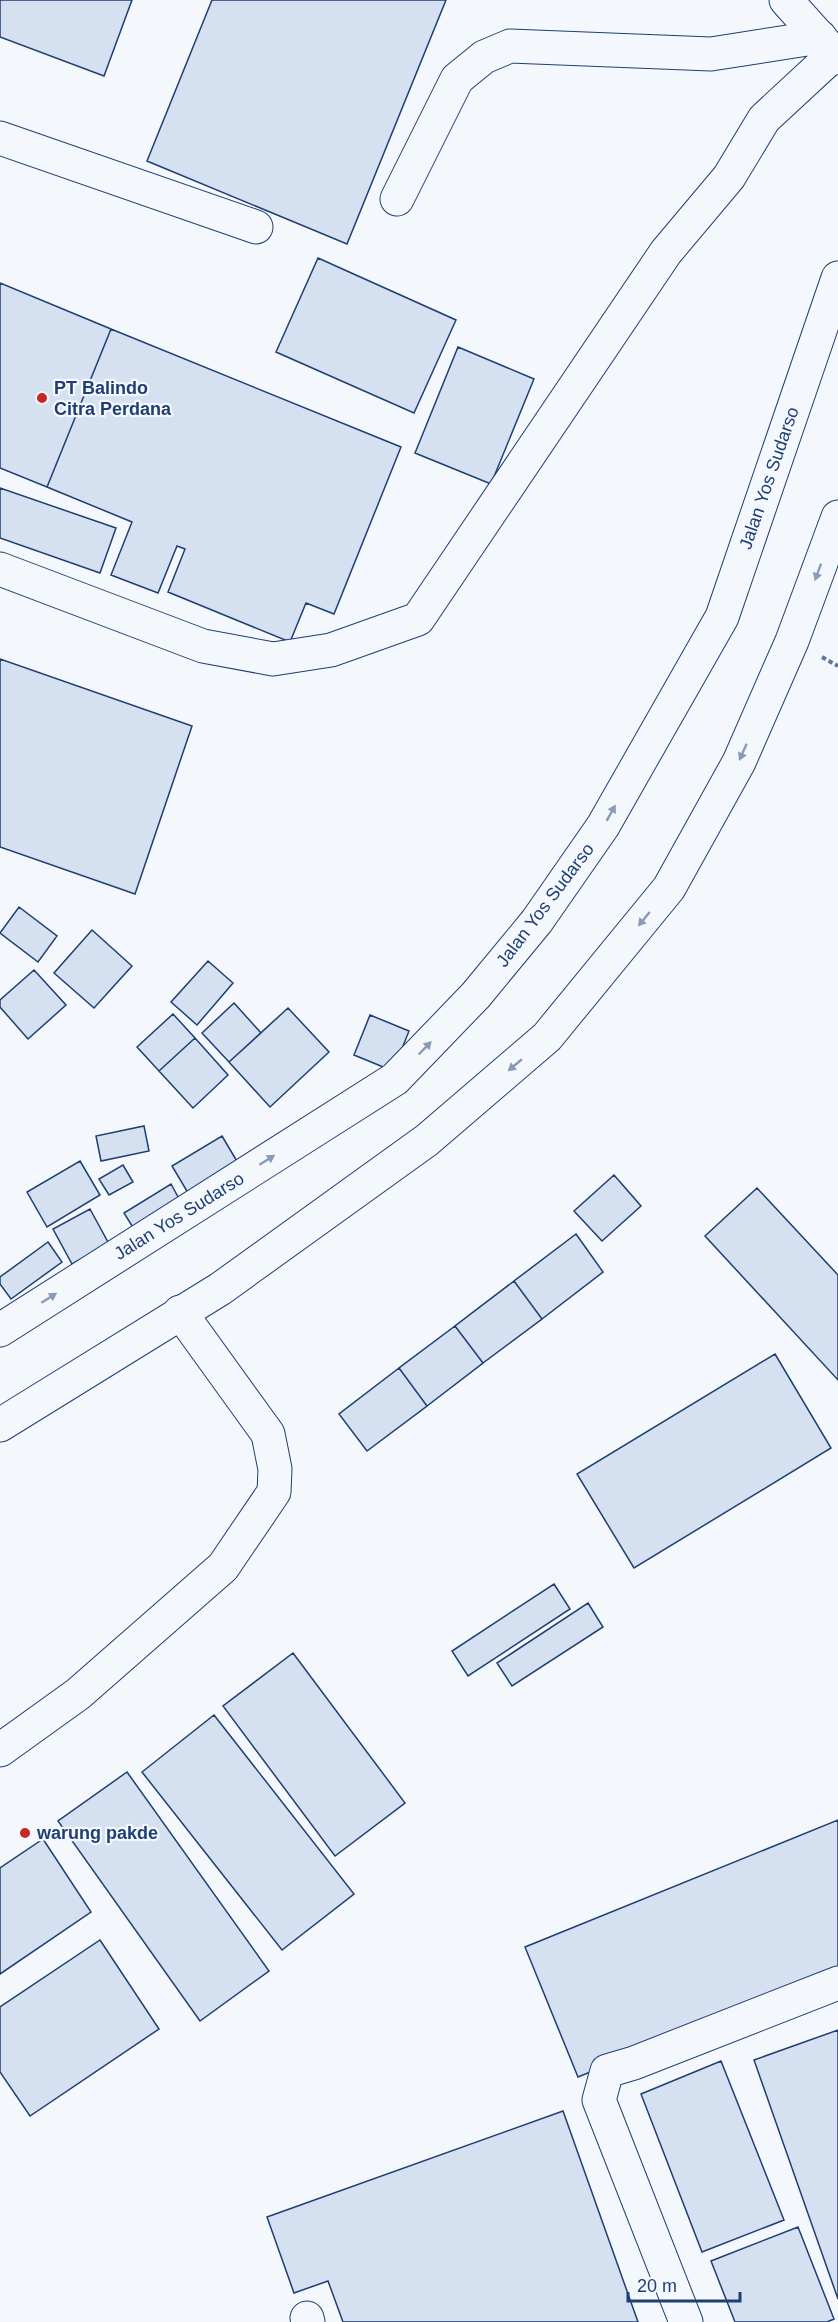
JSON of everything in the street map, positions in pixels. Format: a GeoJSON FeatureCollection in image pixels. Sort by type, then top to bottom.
{"type":"FeatureCollection","features":[{"type":"Feature","properties":{"kind":"main road"},"geometry":{"type":"LineString","coordinates":[[786,0],[831,50]]}},
{"type":"Feature","properties":{"kind":"main road"},"geometry":{"type":"LineString","coordinates":[[397,199],[457,79],[484,57],[510,46],[711,54],[831,50]]}},
{"type":"Feature","properties":{"kind":"main road"},"geometry":{"type":"LineString","coordinates":[[0,569],[203,646],[273,659],[331,650],[418,619],[666,252],[729,177],[764,119],[831,50]]}},
{"type":"Feature","properties":{"kind":"main road"},"geometry":{"type":"LineString","coordinates":[[0,138],[256,227]]}},
{"type":"Feature","properties":{"kind":"main road","name":"Jalan Yos Sudarso"},"geometry":{"type":"LineString","coordinates":[[0,1329],[395,1079],[476,995],[537,921],[603,826],[722,617],[838,278]]}},
{"type":"Feature","properties":{"kind":"main road"},"geometry":{"type":"LineString","coordinates":[[0,1425],[180,1312],[220,1290],[427,1140],[547,1037],[669,888],[740,762],[792,641],[838,517]]}},
{"type":"Feature","properties":{"kind":"main road"},"geometry":{"type":"LineString","coordinates":[[0,1750],[78,1694],[223,1567],[273,1492],[275,1469],[268,1434],[180,1312]]}},
{"type":"Feature","properties":{"kind":"main road"},"geometry":{"type":"LineString","coordinates":[[687,2322],[599,2100],[607,2071],[634,2063],[838,1983]]}},
{"type":"Feature","properties":{"kind":"building"},"geometry":{"type":"Polygon","coordinates":[[[0,0],[132,0],[104,76],[0,37],[0,0]]]}},
{"type":"Feature","properties":{"kind":"building"},"geometry":{"type":"Polygon","coordinates":[[[212,0],[446,0],[347,244],[147,161],[212,0]]]}},
{"type":"Feature","properties":{"kind":"building"},"geometry":{"type":"Polygon","coordinates":[[[318,258],[456,320],[414,413],[276,352],[318,258]]]}},
{"type":"Feature","properties":{"kind":"building","name":"PT Balindo Citra Perdana"},"geometry":{"type":"Polygon","coordinates":[[[0,283],[111,329],[47,487],[0,468],[0,283]]]}},
{"type":"Feature","properties":{"kind":"building"},"geometry":{"type":"Polygon","coordinates":[[[111,329],[401,447],[334,614],[306,603],[290,642],[168,592],[185,549],[177,546],[158,593],[111,575],[132,522],[47,487],[111,329]]]}},
{"type":"Feature","properties":{"kind":"building"},"geometry":{"type":"Polygon","coordinates":[[[458,347],[534,379],[491,484],[415,453],[458,347]]]}},
{"type":"Feature","properties":{"kind":"building"},"geometry":{"type":"Polygon","coordinates":[[[0,488],[116,528],[100,573],[0,538],[0,488]]]}},
{"type":"Feature","properties":{"kind":"building"},"geometry":{"type":"Polygon","coordinates":[[[0,659],[192,726],[135,894],[0,847],[0,659]]]}},
{"type":"Feature","properties":{"kind":"building"},"geometry":{"type":"Polygon","coordinates":[[[19,907],[57,936],[38,962],[0,933],[19,907]]]}},
{"type":"Feature","properties":{"kind":"building"},"geometry":{"type":"Polygon","coordinates":[[[92,930],[132,966],[94,1008],[54,973],[92,930]]]}},
{"type":"Feature","properties":{"kind":"building"},"geometry":{"type":"Polygon","coordinates":[[[208,961],[233,983],[197,1025],[171,1002],[208,961]]]}},
{"type":"Feature","properties":{"kind":"building"},"geometry":{"type":"Polygon","coordinates":[[[34,970],[66,1005],[28,1039],[0,1007],[0,1000],[34,970]]]}},
{"type":"Feature","properties":{"kind":"building"},"geometry":{"type":"Polygon","coordinates":[[[234,1003],[261,1033],[229,1062],[202,1033],[234,1003]]]}},
{"type":"Feature","properties":{"kind":"building"},"geometry":{"type":"Polygon","coordinates":[[[288,1008],[329,1052],[270,1107],[229,1062],[288,1008]]]}},
{"type":"Feature","properties":{"kind":"building"},"geometry":{"type":"Polygon","coordinates":[[[173,1014],[195,1038],[159,1071],[137,1047],[173,1014]]]}},
{"type":"Feature","properties":{"kind":"building"},"geometry":{"type":"Polygon","coordinates":[[[370,1015],[409,1031],[393,1071],[354,1055],[370,1015]]]}},
{"type":"Feature","properties":{"kind":"building"},"geometry":{"type":"Polygon","coordinates":[[[195,1038],[228,1075],[193,1108],[159,1071],[195,1038]]]}},
{"type":"Feature","properties":{"kind":"building"},"geometry":{"type":"Polygon","coordinates":[[[144,1126],[149,1151],[101,1161],[96,1136],[144,1126]]]}},
{"type":"Feature","properties":{"kind":"building"},"geometry":{"type":"Polygon","coordinates":[[[222,1136],[241,1168],[191,1198],[172,1166],[222,1136]]]}},
{"type":"Feature","properties":{"kind":"building"},"geometry":{"type":"Polygon","coordinates":[[[80,1161],[100,1195],[47,1227],[27,1192],[80,1161]]]}},
{"type":"Feature","properties":{"kind":"building"},"geometry":{"type":"Polygon","coordinates":[[[123,1165],[133,1182],[109,1195],[99,1179],[123,1165]]]}},
{"type":"Feature","properties":{"kind":"building"},"geometry":{"type":"Polygon","coordinates":[[[614,1175],[641,1206],[602,1241],[574,1211],[614,1175]]]}},
{"type":"Feature","properties":{"kind":"building"},"geometry":{"type":"Polygon","coordinates":[[[171,1184],[183,1206],[137,1234],[124,1213],[171,1184]]]}},
{"type":"Feature","properties":{"kind":"building"},"geometry":{"type":"Polygon","coordinates":[[[757,1188],[838,1275],[838,1380],[705,1236],[757,1188]]]}},
{"type":"Feature","properties":{"kind":"building"},"geometry":{"type":"Polygon","coordinates":[[[90,1209],[109,1244],[72,1264],[53,1229],[90,1209]]]}},
{"type":"Feature","properties":{"kind":"building"},"geometry":{"type":"Polygon","coordinates":[[[576,1234],[603,1272],[542,1319],[514,1281],[576,1234]]]}},
{"type":"Feature","properties":{"kind":"building"},"geometry":{"type":"Polygon","coordinates":[[[48,1242],[62,1262],[11,1299],[0,1284],[0,1277],[48,1242]]]}},
{"type":"Feature","properties":{"kind":"building"},"geometry":{"type":"Polygon","coordinates":[[[514,1281],[542,1319],[483,1363],[455,1326],[514,1281]]]}},
{"type":"Feature","properties":{"kind":"building"},"geometry":{"type":"Polygon","coordinates":[[[455,1326],[483,1363],[427,1406],[399,1368],[455,1326]]]}},
{"type":"Feature","properties":{"kind":"building"},"geometry":{"type":"Polygon","coordinates":[[[775,1354],[831,1448],[634,1568],[577,1474],[775,1354]]]}},
{"type":"Feature","properties":{"kind":"building"},"geometry":{"type":"Polygon","coordinates":[[[399,1368],[427,1406],[367,1451],[339,1414],[399,1368]]]}},
{"type":"Feature","properties":{"kind":"building"},"geometry":{"type":"Polygon","coordinates":[[[554,1584],[570,1609],[468,1676],[452,1651],[554,1584]]]}},
{"type":"Feature","properties":{"kind":"building"},"geometry":{"type":"Polygon","coordinates":[[[588,1603],[603,1627],[512,1686],[497,1663],[588,1603]]]}},
{"type":"Feature","properties":{"kind":"building"},"geometry":{"type":"Polygon","coordinates":[[[293,1653],[405,1803],[335,1856],[223,1706],[293,1653]]]}},
{"type":"Feature","properties":{"kind":"building"},"geometry":{"type":"Polygon","coordinates":[[[214,1715],[354,1894],[282,1950],[142,1772],[214,1715]]]}},
{"type":"Feature","properties":{"kind":"building"},"geometry":{"type":"Polygon","coordinates":[[[127,1772],[269,1971],[200,2021],[58,1821],[127,1772]]]}},
{"type":"Feature","properties":{"kind":"building"},"geometry":{"type":"Polygon","coordinates":[[[838,1820],[838,1972],[578,2077],[525,1947],[838,1820]]]}},
{"type":"Feature","properties":{"kind":"building"},"geometry":{"type":"Polygon","coordinates":[[[43,1839],[91,1912],[0,1974],[0,1868],[43,1839]]]}},
{"type":"Feature","properties":{"kind":"building"},"geometry":{"type":"Polygon","coordinates":[[[100,1940],[159,2029],[30,2116],[0,2072],[0,2007],[100,1940]]]}},
{"type":"Feature","properties":{"kind":"building"},"geometry":{"type":"Polygon","coordinates":[[[838,2030],[838,2299],[754,2060],[838,2030]]]}},
{"type":"Feature","properties":{"kind":"building"},"geometry":{"type":"Polygon","coordinates":[[[721,2061],[784,2220],[702,2252],[641,2094],[721,2061]]]}},
{"type":"Feature","properties":{"kind":"building"},"geometry":{"type":"Polygon","coordinates":[[[563,2111],[638,2322],[343,2322],[328,2281],[294,2293],[267,2217],[563,2111]]]}},
{"type":"Feature","properties":{"kind":"building"},"geometry":{"type":"Polygon","coordinates":[[[798,2227],[834,2319],[827,2322],[735,2322],[711,2261],[798,2227]]]}},
{"type":"Feature","properties":{"kind":"place","name":"PT Balindo Citra Perdana"},"geometry":{"type":"Point","coordinates":[42,398]}},
{"type":"Feature","properties":{"kind":"place","name":"warung pakde"},"geometry":{"type":"Point","coordinates":[25,1833]}}]}
